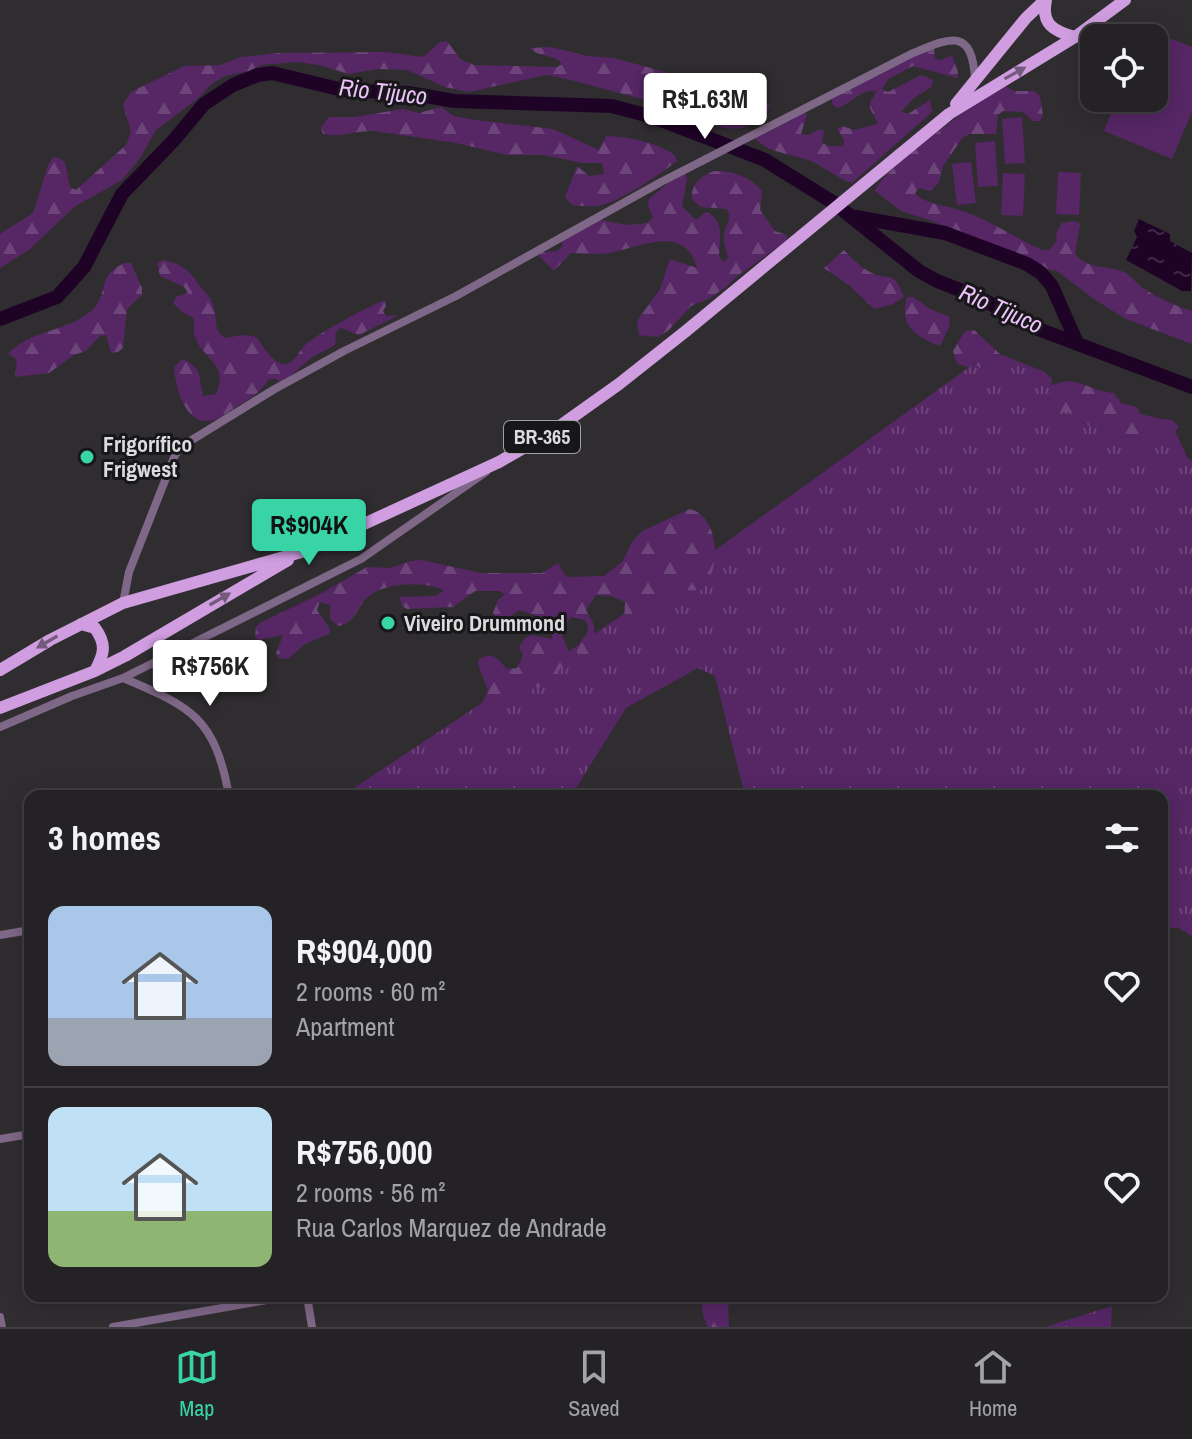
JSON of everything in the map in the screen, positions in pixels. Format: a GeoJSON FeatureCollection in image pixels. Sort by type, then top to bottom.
{"type":"FeatureCollection","features":[{"type":"Feature","properties":{"kind":"main road","name":"BR-365"},"geometry":{"type":"LineString","coordinates":[[1046,0],[1044,13],[1047,23],[1056,31],[1075,37]]}},
{"type":"Feature","properties":{"kind":"main road","name":"BR-365"},"geometry":{"type":"LineString","coordinates":[[949,114],[1026,18],[1046,0]]}},
{"type":"Feature","properties":{"kind":"main road","name":"BR-365"},"geometry":{"type":"LineString","coordinates":[[0,708],[95,671],[305,551],[499,462],[553,431],[619,384],[949,114],[1075,37],[1125,0]]}},
{"type":"Feature","properties":{"kind":"main road","name":"BR-365"},"geometry":{"type":"LineString","coordinates":[[0,670],[123,603],[305,551]]}},
{"type":"Feature","properties":{"kind":"main road"},"geometry":{"type":"LineString","coordinates":[[81,624],[95,628],[103,641],[103,656],[95,671]]}},
{"type":"Feature","properties":{"kind":"street"},"geometry":{"type":"LineString","coordinates":[[123,603],[132,564],[167,470],[182,446],[273,390],[456,296],[661,182],[911,54],[955,40],[969,47],[974,58],[976,80]]}},
{"type":"Feature","properties":{"kind":"street"},"geometry":{"type":"LineString","coordinates":[[0,727],[123,678],[361,559],[499,462]]}},
{"type":"Feature","properties":{"kind":"street"},"geometry":{"type":"LineString","coordinates":[[123,678],[188,708],[201,722],[221,756],[228,790]]}},
{"type":"Feature","properties":{"kind":"street"},"geometry":{"type":"LineString","coordinates":[[0,935],[24,931]]}},
{"type":"Feature","properties":{"kind":"street"},"geometry":{"type":"LineString","coordinates":[[0,1139],[24,1135]]}},
{"type":"Feature","properties":{"kind":"street"},"geometry":{"type":"LineString","coordinates":[[113,1327],[256,1302]]}},
{"type":"Feature","properties":{"kind":"street"},"geometry":{"type":"LineString","coordinates":[[308,1302],[312,1327]]}},
{"type":"Feature","properties":{"kind":"street"},"geometry":{"type":"LineString","coordinates":[[0,1317],[2,1327]]}},
{"type":"Feature","properties":{"kind":"green space"},"geometry":{"type":"Polygon","coordinates":[[[1168,38],[1192,47],[1192,112],[1172,159],[1104,131],[1111,112],[1168,112],[1168,38]]]}},
{"type":"Feature","properties":{"kind":"green space"},"geometry":{"type":"Polygon","coordinates":[[[447,41],[460,59],[474,65],[557,67],[562,64],[530,48],[551,47],[587,56],[614,58],[698,81],[703,84],[704,91],[683,95],[704,104],[732,110],[753,109],[765,102],[770,106],[749,125],[731,129],[651,101],[546,75],[469,92],[445,87],[407,70],[378,69],[349,74],[297,62],[261,65],[213,83],[155,131],[141,157],[122,180],[74,207],[29,250],[0,268],[0,234],[33,213],[48,165],[54,156],[65,162],[70,187],[76,190],[126,145],[131,132],[123,104],[131,92],[184,66],[220,65],[241,57],[279,53],[386,52],[423,57],[440,42],[447,41]]]}},
{"type":"Feature","properties":{"kind":"green space"},"geometry":{"type":"Polygon","coordinates":[[[934,46],[935,59],[952,55],[957,78],[913,66],[888,79],[882,89],[888,92],[921,75],[933,80],[931,87],[914,98],[901,112],[908,114],[930,100],[932,112],[852,183],[811,161],[764,146],[753,135],[803,110],[807,115],[801,134],[824,130],[822,143],[843,146],[844,140],[837,129],[842,126],[854,130],[878,124],[870,108],[877,91],[860,94],[836,108],[832,96],[934,46]]]}},
{"type":"Feature","properties":{"kind":"green space"},"geometry":{"type":"Polygon","coordinates":[[[1003,85],[1014,91],[1034,91],[1040,96],[1043,115],[1040,121],[1033,121],[1023,112],[1003,111],[998,115],[996,134],[963,137],[943,166],[939,182],[931,191],[919,188],[915,193],[929,202],[978,217],[1043,250],[1049,250],[1057,241],[1056,234],[1062,223],[1074,221],[1080,224],[1075,254],[1091,264],[1125,273],[1151,293],[1192,311],[1192,344],[1126,319],[1057,271],[1031,265],[935,222],[901,211],[875,191],[912,152],[1003,85]]]}},
{"type":"Feature","properties":{"kind":"green space"},"geometry":{"type":"Polygon","coordinates":[[[441,107],[454,116],[553,129],[599,150],[606,136],[642,141],[675,155],[677,161],[617,199],[598,206],[578,206],[572,205],[565,197],[577,166],[589,176],[604,174],[602,163],[582,163],[544,155],[507,155],[456,143],[374,131],[329,135],[323,134],[321,127],[329,117],[355,117],[403,109],[419,113],[441,107]]]}},
{"type":"Feature","properties":{"kind":"green space"},"geometry":{"type":"Polygon","coordinates":[[[1022,117],[1025,163],[1005,164],[1002,119],[1022,117]]]}},
{"type":"Feature","properties":{"kind":"green space"},"geometry":{"type":"Polygon","coordinates":[[[995,141],[998,186],[978,187],[975,143],[995,141]]]}},
{"type":"Feature","properties":{"kind":"green space"},"geometry":{"type":"Polygon","coordinates":[[[971,162],[976,203],[957,205],[952,164],[971,162]]]}},
{"type":"Feature","properties":{"kind":"green space"},"geometry":{"type":"Polygon","coordinates":[[[714,171],[740,175],[757,186],[762,191],[760,210],[775,231],[787,235],[786,241],[710,298],[691,306],[669,330],[658,337],[639,335],[637,321],[660,289],[670,259],[697,268],[691,254],[683,246],[661,241],[610,253],[571,253],[554,271],[536,253],[557,251],[562,247],[563,234],[600,220],[628,225],[648,223],[653,217],[648,206],[649,199],[679,174],[685,173],[687,179],[682,206],[696,220],[706,212],[716,220],[720,231],[719,257],[724,262],[728,258],[724,239],[729,220],[727,209],[701,207],[692,199],[697,182],[714,171]]]}},
{"type":"Feature","properties":{"kind":"green space"},"geometry":{"type":"Polygon","coordinates":[[[1058,172],[1081,173],[1079,215],[1056,214],[1058,172]]]}},
{"type":"Feature","properties":{"kind":"green space"},"geometry":{"type":"Polygon","coordinates":[[[1003,173],[1025,174],[1023,216],[1001,215],[1003,173]]]}},
{"type":"Feature","properties":{"kind":"green space"},"geometry":{"type":"Polygon","coordinates":[[[844,250],[866,270],[894,279],[904,297],[891,305],[874,309],[850,286],[824,268],[844,250]]]}},
{"type":"Feature","properties":{"kind":"green space"},"geometry":{"type":"Polygon","coordinates":[[[164,260],[177,264],[193,276],[211,300],[218,330],[225,338],[243,335],[256,337],[271,357],[283,364],[290,363],[306,344],[322,333],[377,303],[385,300],[383,311],[386,316],[399,315],[359,335],[341,328],[336,332],[335,345],[311,358],[281,384],[277,379],[269,379],[258,392],[220,418],[204,421],[196,418],[184,404],[174,367],[183,359],[194,366],[199,374],[203,396],[216,394],[219,375],[214,362],[195,337],[194,318],[173,303],[176,297],[188,293],[184,287],[160,276],[157,263],[164,260]]]}},
{"type":"Feature","properties":{"kind":"green space"},"geometry":{"type":"Polygon","coordinates":[[[124,263],[131,263],[142,295],[127,309],[123,348],[111,353],[106,335],[100,336],[86,351],[74,355],[49,373],[15,377],[17,359],[8,354],[27,340],[70,324],[90,312],[100,300],[109,274],[124,263]]]}},
{"type":"Feature","properties":{"kind":"green space"},"geometry":{"type":"Polygon","coordinates":[[[907,297],[913,297],[930,309],[950,317],[940,346],[911,329],[905,315],[907,297]]]}},
{"type":"Feature","properties":{"kind":"green space"},"geometry":{"type":"Polygon","coordinates":[[[974,330],[1000,354],[980,368],[975,363],[969,368],[957,363],[953,351],[965,331],[974,330]]]}},
{"type":"Feature","properties":{"kind":"green space"},"geometry":{"type":"Polygon","coordinates":[[[1000,354],[1045,372],[1052,379],[1047,409],[1072,413],[1088,425],[1117,436],[1137,438],[1162,419],[1172,420],[1179,427],[1175,431],[1192,461],[1192,936],[1179,928],[1168,928],[1168,790],[744,790],[715,676],[698,668],[626,708],[575,790],[351,790],[491,697],[510,692],[689,569],[975,363],[980,368],[1000,354]]]}},
{"type":"Feature","properties":{"kind":"green space"},"geometry":{"type":"Polygon","coordinates":[[[1067,381],[1114,393],[1121,403],[1137,407],[1140,414],[1162,419],[1137,438],[1117,436],[1088,425],[1072,413],[1063,412],[1054,416],[1047,409],[1051,385],[1067,381]]]}},
{"type":"Feature","properties":{"kind":"green space"},"geometry":{"type":"Polygon","coordinates":[[[690,509],[707,522],[715,545],[712,571],[701,590],[671,593],[643,618],[632,622],[624,621],[625,602],[611,596],[596,595],[586,610],[594,625],[595,656],[579,658],[576,649],[588,628],[585,620],[571,617],[561,632],[569,653],[552,683],[534,687],[505,707],[484,711],[480,707],[488,691],[479,659],[492,656],[507,669],[517,668],[523,655],[519,647],[524,639],[532,635],[552,639],[552,632],[544,619],[520,610],[500,623],[493,613],[498,600],[505,594],[499,591],[475,591],[453,607],[407,609],[402,606],[400,597],[436,596],[444,590],[406,584],[385,588],[369,596],[353,618],[338,626],[330,619],[330,605],[320,602],[317,610],[330,629],[329,634],[305,644],[288,659],[279,658],[276,654],[283,635],[258,640],[255,636],[260,623],[367,567],[390,568],[422,560],[481,573],[542,573],[558,563],[569,577],[604,576],[623,561],[632,542],[642,531],[690,509]]]}},
{"type":"Feature","properties":{"kind":"green space"},"geometry":{"type":"Polygon","coordinates":[[[732,1302],[728,1306],[729,1327],[708,1327],[702,1304],[732,1302]]]}},
{"type":"Feature","properties":{"kind":"green space"},"geometry":{"type":"Polygon","coordinates":[[[1112,1306],[1111,1327],[1045,1327],[1112,1306]]]}},
{"type":"Feature","properties":{"kind":"water"},"geometry":{"type":"Polygon","coordinates":[[[1139,219],[1170,234],[1170,241],[1192,253],[1191,291],[1182,291],[1126,260],[1137,237],[1134,231],[1139,219]]]}},
{"type":"Feature","properties":{"kind":"waterway","name":"Rio Tijuco"},"geometry":{"type":"LineString","coordinates":[[0,319],[57,297],[84,267],[122,194],[204,104],[233,85],[272,73],[343,90],[409,93],[454,101],[612,106],[653,117],[765,160],[834,203],[919,271],[937,281],[978,297],[1038,329],[1192,387]]}},
{"type":"Feature","properties":{"kind":"waterway","name":"Rio Tijuco"},"geometry":{"type":"LineString","coordinates":[[856,217],[945,233],[1027,264],[1041,273],[1052,286],[1077,343]]}},
{"type":"Feature","properties":{"kind":"place","name":"Frigorífico Frigwest"},"geometry":{"type":"Point","coordinates":[87,457]}},
{"type":"Feature","properties":{"kind":"place","name":"Viveiro Drummond"},"geometry":{"type":"Point","coordinates":[388,623]}}]}
